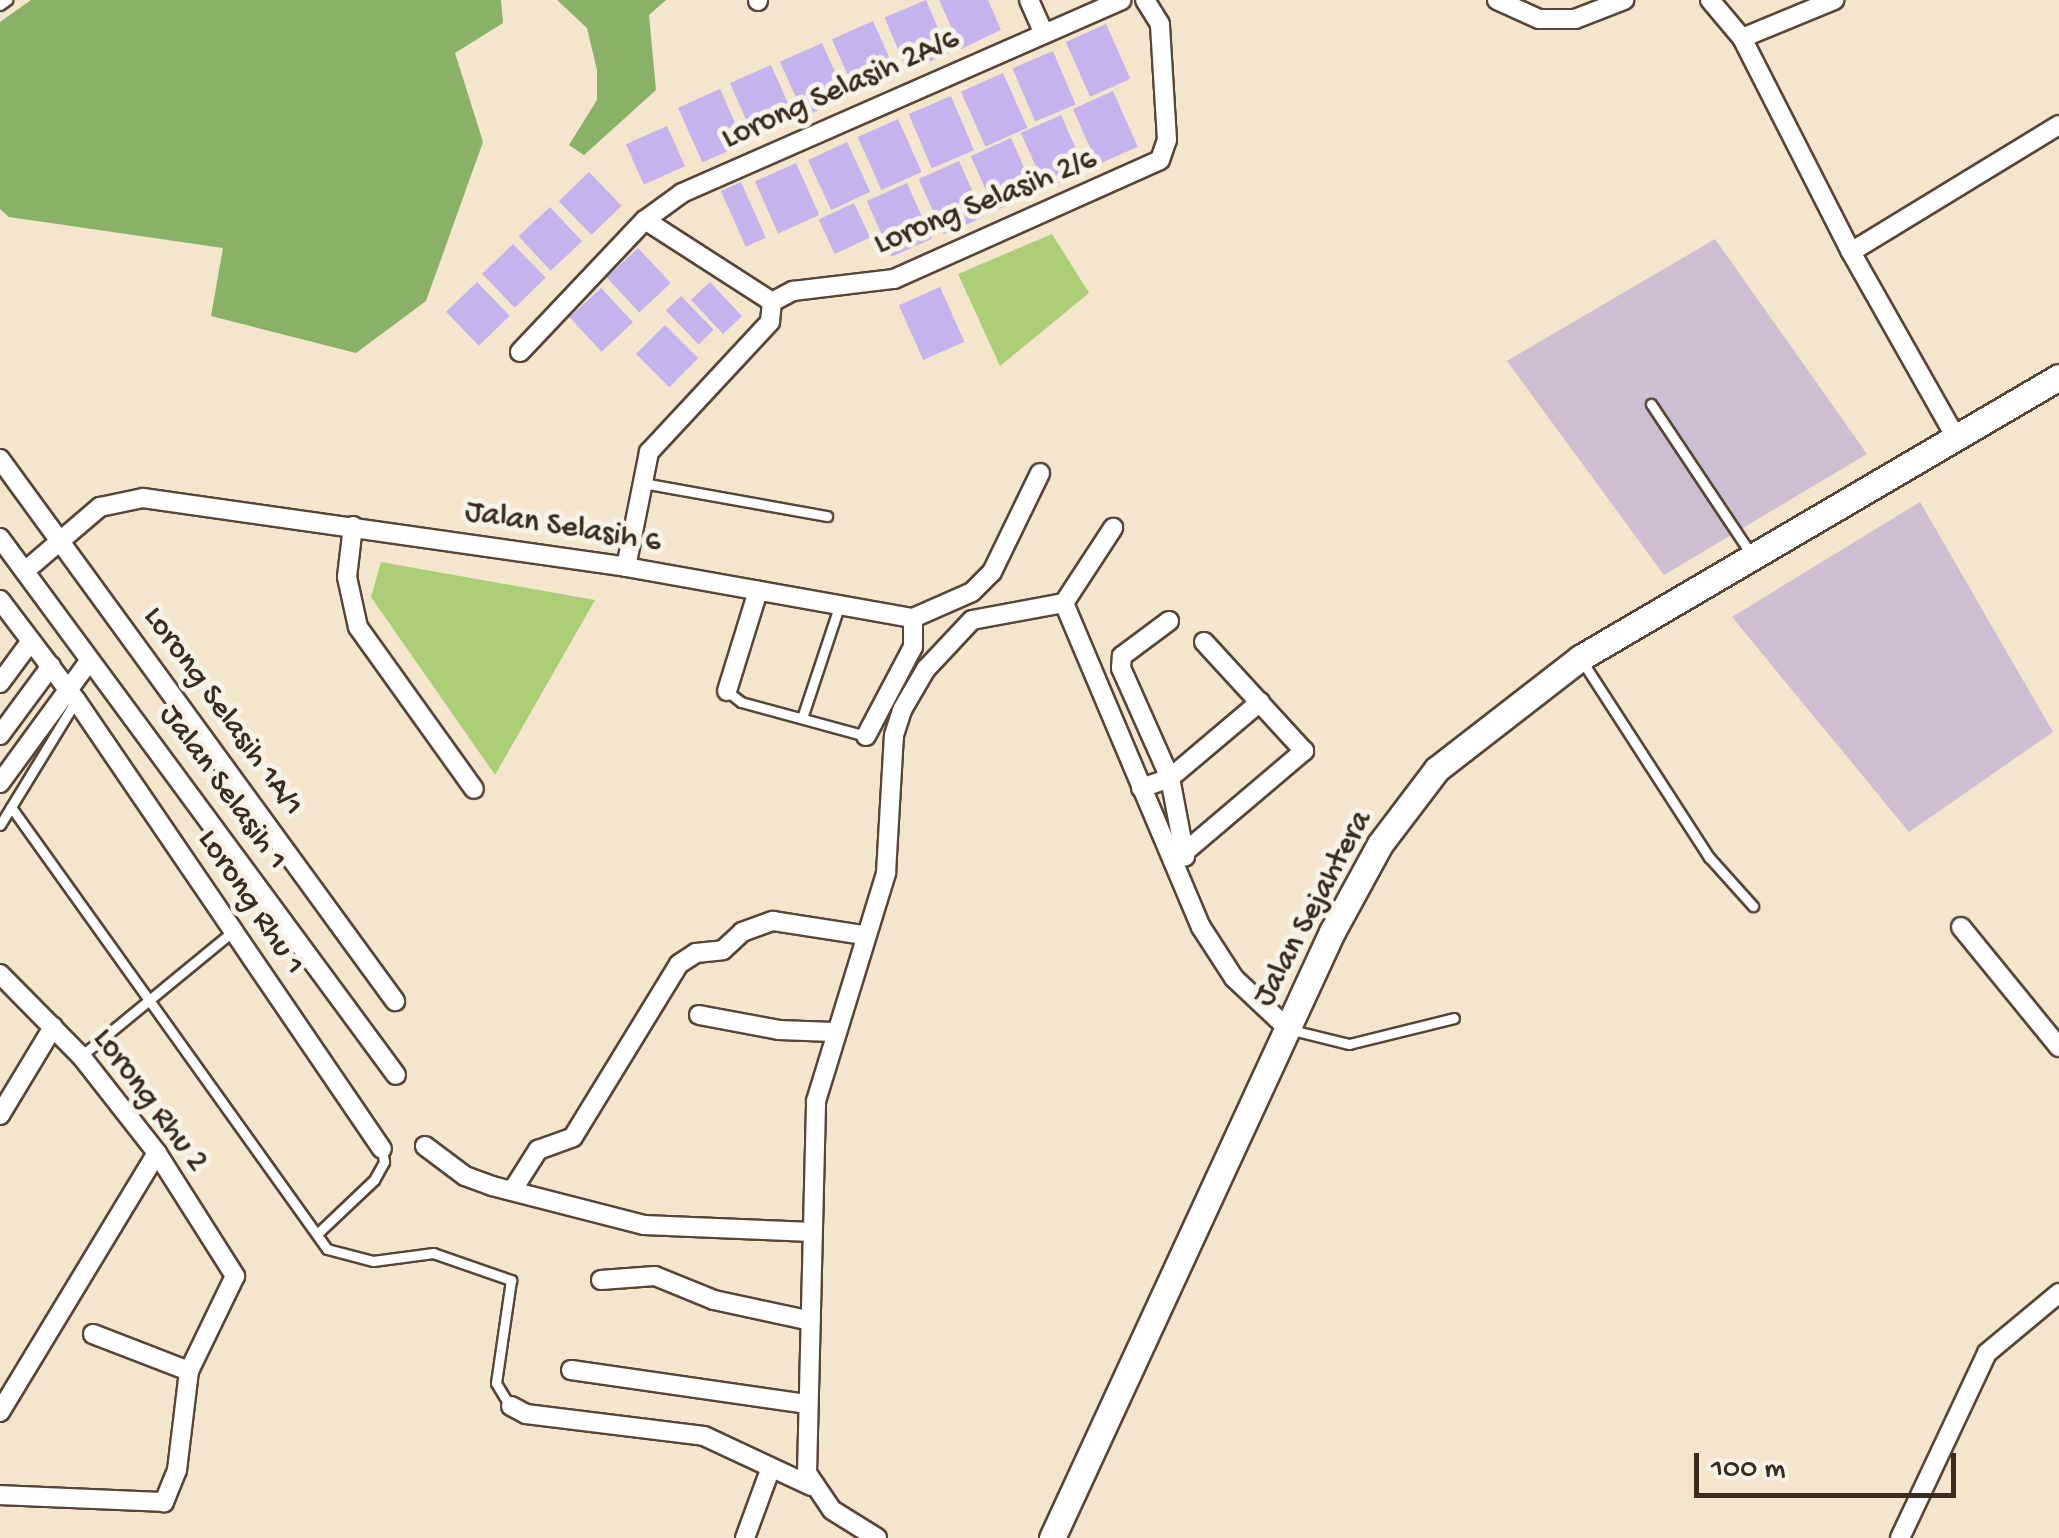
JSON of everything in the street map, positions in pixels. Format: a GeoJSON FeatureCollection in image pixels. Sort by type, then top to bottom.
{"type":"FeatureCollection","features":[{"type":"Feature","properties":{"kind":"main road","name":"Jalan Sejahtera"},"geometry":{"type":"LineString","coordinates":[[1052,1538],[1287,1028],[1380,844],[1416,794],[1467,740],[1580,658],[2059,378]]}},
{"type":"Feature","properties":{"kind":"street"},"geometry":{"type":"LineString","coordinates":[[1029,0],[1044,34]]}},
{"type":"Feature","properties":{"kind":"street","name":"Lorong Selasih 2A/6"},"geometry":{"type":"LineString","coordinates":[[645,220],[682,193],[1121,0]]}},
{"type":"Feature","properties":{"kind":"street"},"geometry":{"type":"LineString","coordinates":[[1503,2],[1539,19],[1575,19],[1624,0]]}},
{"type":"Feature","properties":{"kind":"street"},"geometry":{"type":"LineString","coordinates":[[1710,0],[1742,38],[1851,252],[1956,436]]}},
{"type":"Feature","properties":{"kind":"street"},"geometry":{"type":"LineString","coordinates":[[1742,38],[1834,0]]}},
{"type":"Feature","properties":{"kind":"street","name":"Lorong Selasih 2/6"},"geometry":{"type":"LineString","coordinates":[[772,302],[793,292],[894,279],[1160,160],[1167,140],[1149,4]]}},
{"type":"Feature","properties":{"kind":"street"},"geometry":{"type":"LineString","coordinates":[[1851,252],[2059,125]]}},
{"type":"Feature","properties":{"kind":"street"},"geometry":{"type":"LineString","coordinates":[[520,352],[645,220],[772,302],[770,322],[649,452],[626,567]]}},
{"type":"Feature","properties":{"kind":"street","name":"Lorong Selasih 1A/1"},"geometry":{"type":"LineString","coordinates":[[0,460],[394,1001]]}},
{"type":"Feature","properties":{"kind":"street"},"geometry":{"type":"LineString","coordinates":[[866,736],[913,647],[913,618],[952,602],[992,572],[1040,472]]}},
{"type":"Feature","properties":{"kind":"street","name":"Jalan Selasih 6"},"geometry":{"type":"LineString","coordinates":[[25,571],[100,507],[143,498],[626,567],[913,618]]}},
{"type":"Feature","properties":{"kind":"street"},"geometry":{"type":"LineString","coordinates":[[353,526],[347,577],[358,627],[474,789]]}},
{"type":"Feature","properties":{"kind":"street"},"geometry":{"type":"LineString","coordinates":[[811,1486],[808,1404],[816,1101],[833,1032],[886,873],[894,735],[902,710],[926,669],[972,620],[1064,603],[1113,528]]}},
{"type":"Feature","properties":{"kind":"street","name":"Jalan Selasih 1"},"geometry":{"type":"LineString","coordinates":[[0,538],[396,1075]]}},
{"type":"Feature","properties":{"kind":"street"},"geometry":{"type":"LineString","coordinates":[[727,691],[758,592]]}},
{"type":"Feature","properties":{"kind":"street","name":"Lorong Rhu 1"},"geometry":{"type":"LineString","coordinates":[[0,600],[73,694],[382,1150]]}},
{"type":"Feature","properties":{"kind":"street"},"geometry":{"type":"LineString","coordinates":[[952,602],[972,620]]}},
{"type":"Feature","properties":{"kind":"street"},"geometry":{"type":"LineString","coordinates":[[1064,603],[1183,888],[1234,978],[1287,1028]]}},
{"type":"Feature","properties":{"kind":"street"},"geometry":{"type":"LineString","coordinates":[[1170,621],[1122,656],[1121,668],[1170,778],[1186,851],[1183,888]]}},
{"type":"Feature","properties":{"kind":"street"},"geometry":{"type":"LineString","coordinates":[[0,683],[31,640]]}},
{"type":"Feature","properties":{"kind":"street"},"geometry":{"type":"LineString","coordinates":[[1186,851],[1304,750],[1204,642]]}},
{"type":"Feature","properties":{"kind":"street"},"geometry":{"type":"LineString","coordinates":[[0,783],[73,694],[90,660]]}},
{"type":"Feature","properties":{"kind":"street"},"geometry":{"type":"LineString","coordinates":[[0,735],[50,666]]}},
{"type":"Feature","properties":{"kind":"street"},"geometry":{"type":"LineString","coordinates":[[1142,788],[1170,778],[1260,702]]}},
{"type":"Feature","properties":{"kind":"street"},"geometry":{"type":"LineString","coordinates":[[512,1190],[538,1150],[573,1137],[679,964],[696,953],[723,950],[742,932],[773,921],[863,935]]}},
{"type":"Feature","properties":{"kind":"street"},"geometry":{"type":"LineString","coordinates":[[1961,926],[2059,1046]]}},
{"type":"Feature","properties":{"kind":"street","name":"Lorong Rhu 2"},"geometry":{"type":"LineString","coordinates":[[0,974],[81,1056],[157,1153],[235,1276],[189,1371]]}},
{"type":"Feature","properties":{"kind":"street"},"geometry":{"type":"LineString","coordinates":[[700,1015],[778,1030],[833,1032]]}},
{"type":"Feature","properties":{"kind":"street"},"geometry":{"type":"LineString","coordinates":[[0,1115],[53,1027]]}},
{"type":"Feature","properties":{"kind":"street"},"geometry":{"type":"LineString","coordinates":[[425,1146],[465,1176],[644,1225],[812,1232]]}},
{"type":"Feature","properties":{"kind":"street"},"geometry":{"type":"LineString","coordinates":[[0,1412],[157,1153]]}},
{"type":"Feature","properties":{"kind":"street"},"geometry":{"type":"LineString","coordinates":[[601,1280],[654,1276],[714,1300],[811,1321]]}},
{"type":"Feature","properties":{"kind":"street"},"geometry":{"type":"LineString","coordinates":[[1900,1538],[1987,1353],[2059,1293]]}},
{"type":"Feature","properties":{"kind":"street"},"geometry":{"type":"LineString","coordinates":[[0,1495],[164,1502],[178,1470],[189,1371],[93,1334]]}},
{"type":"Feature","properties":{"kind":"street"},"geometry":{"type":"LineString","coordinates":[[571,1370],[808,1404]]}},
{"type":"Feature","properties":{"kind":"street"},"geometry":{"type":"LineString","coordinates":[[510,1406],[526,1414],[704,1436],[732,1444],[770,1470],[811,1486],[832,1510],[877,1538]]}},
{"type":"Feature","properties":{"kind":"street"},"geometry":{"type":"LineString","coordinates":[[744,1538],[770,1470]]}},
{"type":"Feature","properties":{"kind":"lane"},"geometry":{"type":"LineString","coordinates":[[0,5],[7,0]]}},
{"type":"Feature","properties":{"kind":"lane"},"geometry":{"type":"LineString","coordinates":[[1651,404],[1753,556]]}},
{"type":"Feature","properties":{"kind":"lane"},"geometry":{"type":"LineString","coordinates":[[640,483],[827,516]]}},
{"type":"Feature","properties":{"kind":"lane"},"geometry":{"type":"LineString","coordinates":[[802,718],[840,604]]}},
{"type":"Feature","properties":{"kind":"lane"},"geometry":{"type":"LineString","coordinates":[[1580,658],[1709,858],[1753,906]]}},
{"type":"Feature","properties":{"kind":"lane"},"geometry":{"type":"LineString","coordinates":[[727,691],[741,702],[866,736]]}},
{"type":"Feature","properties":{"kind":"lane"},"geometry":{"type":"LineString","coordinates":[[0,826],[73,694]]}},
{"type":"Feature","properties":{"kind":"lane"},"geometry":{"type":"LineString","coordinates":[[11,807],[317,1234],[337,1254],[373,1262],[433,1253],[512,1280],[496,1383],[510,1406]]}},
{"type":"Feature","properties":{"kind":"lane"},"geometry":{"type":"LineString","coordinates":[[81,1056],[232,932]]}},
{"type":"Feature","properties":{"kind":"lane"},"geometry":{"type":"LineString","coordinates":[[1287,1028],[1349,1044],[1454,1018]]}},
{"type":"Feature","properties":{"kind":"lane"},"geometry":{"type":"LineString","coordinates":[[317,1234],[374,1180],[384,1162],[382,1150]]}},
{"type":"Feature","properties":{"kind":"shaded area"},"geometry":{"type":"Polygon","coordinates":[[[1715,239],[1867,454],[1664,575],[1507,361],[1715,239]]]}},
{"type":"Feature","properties":{"kind":"shaded area"},"geometry":{"type":"Polygon","coordinates":[[[1920,502],[2053,732],[1909,832],[1732,617],[1920,502]]]}},
{"type":"Feature","properties":{"kind":"green space"},"geometry":{"type":"Polygon","coordinates":[[[31,0],[501,0],[503,23],[455,53],[483,142],[426,301],[356,353],[211,316],[223,248],[9,217],[0,209],[0,22],[31,0]]]}},
{"type":"Feature","properties":{"kind":"green space"},"geometry":{"type":"Polygon","coordinates":[[[557,0],[666,0],[649,15],[656,90],[584,155],[569,145],[597,100],[597,70],[587,28],[557,0]]]}},
{"type":"Feature","properties":{"kind":"green space"},"geometry":{"type":"Polygon","coordinates":[[[1052,234],[1089,293],[1000,366],[958,274],[1052,234]]]}},
{"type":"Feature","properties":{"kind":"green space"},"geometry":{"type":"Polygon","coordinates":[[[381,562],[595,600],[495,775],[371,597],[381,562]]]}},
{"type":"Feature","properties":{"kind":"building"},"geometry":{"type":"Polygon","coordinates":[[[926,0],[949,53],[907,71],[885,18],[926,0]]]}},
{"type":"Feature","properties":{"kind":"building"},"geometry":{"type":"Polygon","coordinates":[[[939,0],[988,0],[1001,30],[961,49],[939,0]]]}},
{"type":"Feature","properties":{"kind":"building"},"geometry":{"type":"Polygon","coordinates":[[[873,21],[897,76],[856,94],[832,39],[873,21]]]}},
{"type":"Feature","properties":{"kind":"building"},"geometry":{"type":"Polygon","coordinates":[[[1106,24],[1130,79],[1090,97],[1066,42],[1106,24]]]}},
{"type":"Feature","properties":{"kind":"building"},"geometry":{"type":"Polygon","coordinates":[[[822,43],[846,98],[804,117],[780,62],[822,43]]]}},
{"type":"Feature","properties":{"kind":"building"},"geometry":{"type":"Polygon","coordinates":[[[1053,51],[1076,104],[1035,122],[1012,68],[1053,51]]]}},
{"type":"Feature","properties":{"kind":"building"},"geometry":{"type":"Polygon","coordinates":[[[771,65],[795,120],[754,138],[730,83],[771,65]]]}},
{"type":"Feature","properties":{"kind":"building"},"geometry":{"type":"Polygon","coordinates":[[[1003,73],[1027,128],[985,147],[961,92],[1003,73]]]}},
{"type":"Feature","properties":{"kind":"building"},"geometry":{"type":"Polygon","coordinates":[[[720,89],[744,144],[702,163],[678,108],[720,89]]]}},
{"type":"Feature","properties":{"kind":"building"},"geometry":{"type":"Polygon","coordinates":[[[1113,91],[1138,147],[1098,165],[1073,109],[1113,91]]]}},
{"type":"Feature","properties":{"kind":"building"},"geometry":{"type":"Polygon","coordinates":[[[951,96],[974,150],[932,168],[909,114],[951,96]]]}},
{"type":"Feature","properties":{"kind":"building"},"geometry":{"type":"Polygon","coordinates":[[[1061,115],[1086,171],[1046,189],[1021,133],[1061,115]]]}},
{"type":"Feature","properties":{"kind":"building"},"geometry":{"type":"Polygon","coordinates":[[[898,119],[922,172],[881,190],[858,137],[898,119]]]}},
{"type":"Feature","properties":{"kind":"building"},"geometry":{"type":"Polygon","coordinates":[[[667,126],[685,166],[644,184],[626,144],[667,126]]]}},
{"type":"Feature","properties":{"kind":"building"},"geometry":{"type":"Polygon","coordinates":[[[1011,138],[1035,193],[995,211],[971,156],[1011,138]]]}},
{"type":"Feature","properties":{"kind":"building"},"geometry":{"type":"Polygon","coordinates":[[[847,142],[870,192],[831,210],[808,160],[847,142]]]}},
{"type":"Feature","properties":{"kind":"building"},"geometry":{"type":"Polygon","coordinates":[[[959,161],[984,217],[944,235],[919,179],[959,161]]]}},
{"type":"Feature","properties":{"kind":"building"},"geometry":{"type":"Polygon","coordinates":[[[796,163],[819,215],[778,233],[755,181],[796,163]]]}},
{"type":"Feature","properties":{"kind":"building"},"geometry":{"type":"Polygon","coordinates":[[[589,172],[622,206],[591,235],[559,201],[589,172]]]}},
{"type":"Feature","properties":{"kind":"building"},"geometry":{"type":"Polygon","coordinates":[[[741,182],[766,238],[746,247],[721,191],[741,182]]]}},
{"type":"Feature","properties":{"kind":"building"},"geometry":{"type":"Polygon","coordinates":[[[907,183],[932,239],[892,257],[867,201],[907,183]]]}},
{"type":"Feature","properties":{"kind":"building"},"geometry":{"type":"Polygon","coordinates":[[[854,203],[870,237],[835,254],[819,219],[854,203]]]}},
{"type":"Feature","properties":{"kind":"building"},"geometry":{"type":"Polygon","coordinates":[[[550,207],[582,241],[551,271],[519,236],[550,207]]]}},
{"type":"Feature","properties":{"kind":"building"},"geometry":{"type":"Polygon","coordinates":[[[513,244],[546,278],[515,308],[482,274],[513,244]]]}},
{"type":"Feature","properties":{"kind":"building"},"geometry":{"type":"Polygon","coordinates":[[[638,248],[671,283],[639,312],[607,277],[638,248]]]}},
{"type":"Feature","properties":{"kind":"building"},"geometry":{"type":"Polygon","coordinates":[[[477,282],[510,316],[479,346],[446,312],[477,282]]]}},
{"type":"Feature","properties":{"kind":"building"},"geometry":{"type":"Polygon","coordinates":[[[710,282],[742,316],[723,334],[691,300],[710,282]]]}},
{"type":"Feature","properties":{"kind":"building"},"geometry":{"type":"Polygon","coordinates":[[[940,287],[964,342],[923,360],[899,305],[940,287]]]}},
{"type":"Feature","properties":{"kind":"building"},"geometry":{"type":"Polygon","coordinates":[[[601,288],[633,322],[602,352],[570,317],[601,288]]]}},
{"type":"Feature","properties":{"kind":"building"},"geometry":{"type":"Polygon","coordinates":[[[681,296],[714,330],[699,344],[666,311],[681,296]]]}},
{"type":"Feature","properties":{"kind":"building"},"geometry":{"type":"Polygon","coordinates":[[[665,325],[698,358],[669,387],[636,354],[665,325]]]}}]}
